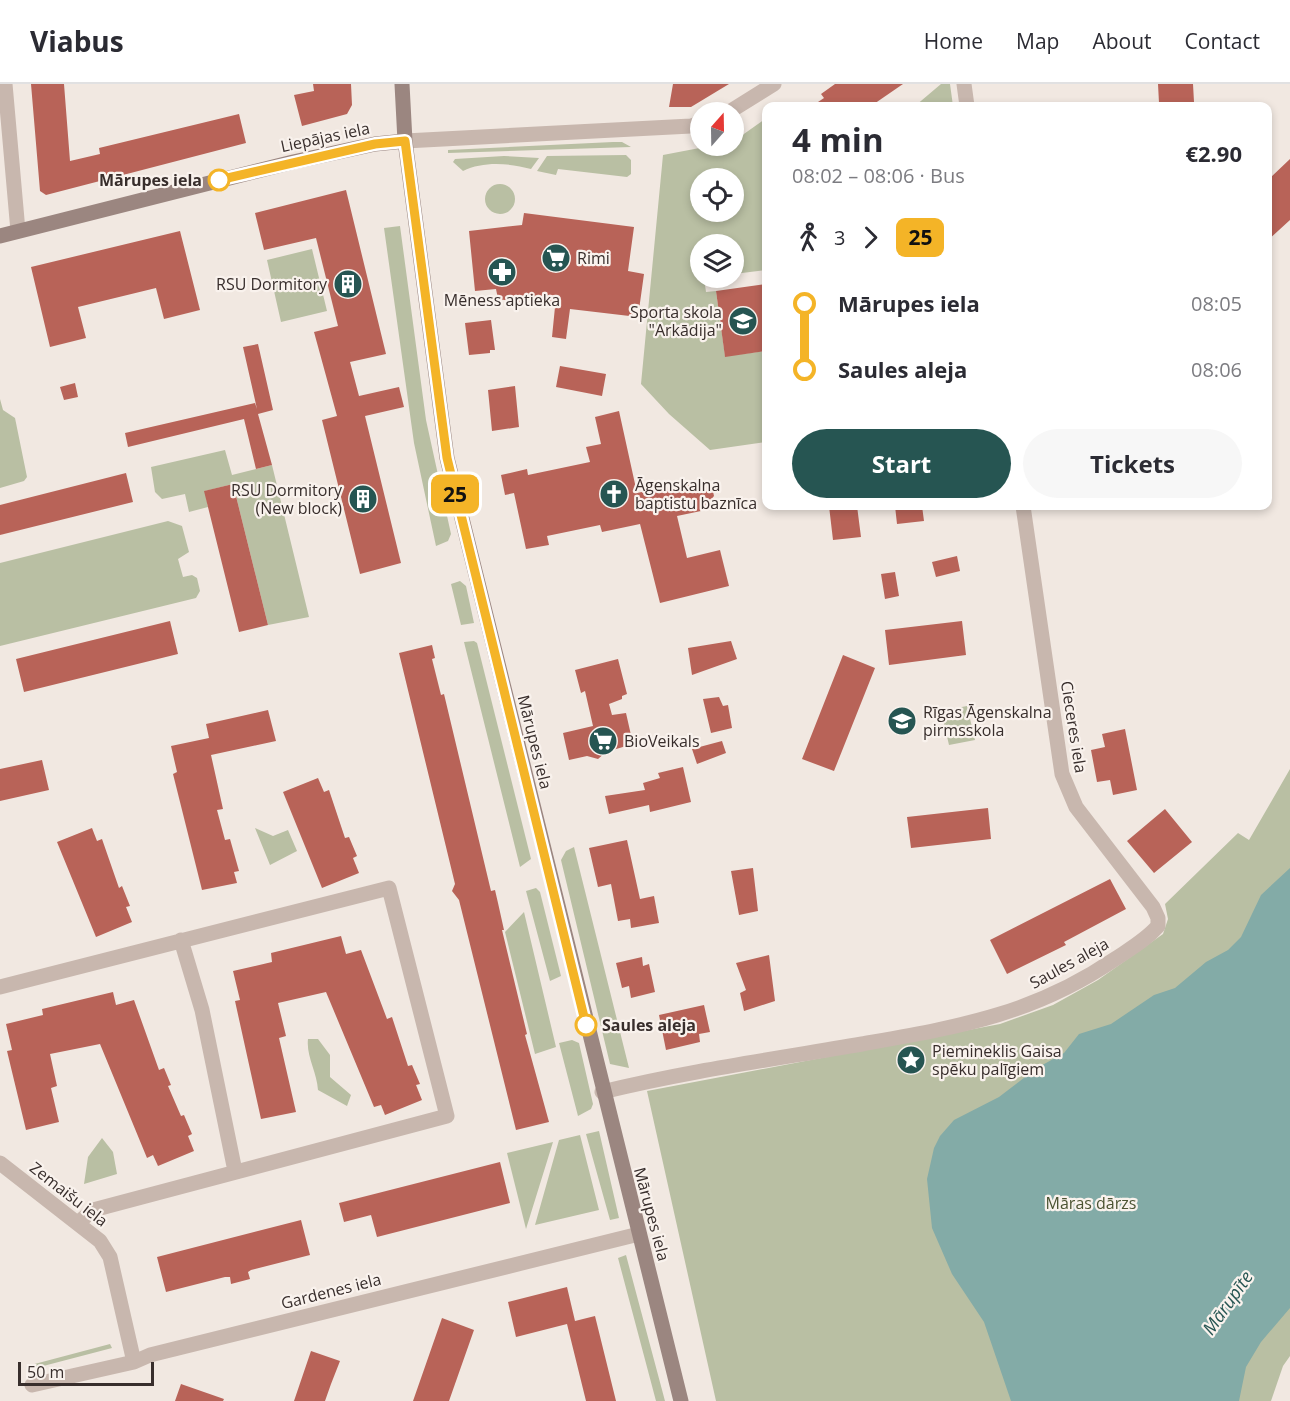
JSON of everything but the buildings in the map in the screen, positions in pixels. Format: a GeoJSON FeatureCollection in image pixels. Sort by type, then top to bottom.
{"type":"FeatureCollection","features":[{"type":"Feature","properties":{"kind":"street"},"geometry":{"type":"LineString","coordinates":[[5,84],[18,231]]}},
{"type":"Feature","properties":{"kind":"street","name":"Mārupes iela"},"geometry":{"type":"LineString","coordinates":[[402,84],[405,141],[447,458],[602,1092],[681,1401]]}},
{"type":"Feature","properties":{"kind":"street"},"geometry":{"type":"LineString","coordinates":[[744,103],[774,84]]}},
{"type":"Feature","properties":{"kind":"street"},"geometry":{"type":"LineString","coordinates":[[964,84],[966,102]]}},
{"type":"Feature","properties":{"kind":"street","name":"Liepājas iela"},"geometry":{"type":"LineString","coordinates":[[0,236],[375,144],[690,126]]}},
{"type":"Feature","properties":{"kind":"street","name":"Cieceres iela"},"geometry":{"type":"LineString","coordinates":[[1024,510],[1066,790],[1076,807],[1153,907],[1158,918],[1158,926]]}},
{"type":"Feature","properties":{"kind":"street"},"geometry":{"type":"LineString","coordinates":[[0,987],[389,888],[447,1116],[93,1210],[79,1222]]}},
{"type":"Feature","properties":{"kind":"street","name":"Saules aleja"},"geometry":{"type":"LineString","coordinates":[[602,1092],[944,1029],[1012,1012],[1098,971],[1149,936],[1158,926]]}},
{"type":"Feature","properties":{"kind":"street"},"geometry":{"type":"LineString","coordinates":[[181,940],[202,1010],[235,1171]]}},
{"type":"Feature","properties":{"kind":"street","name":"Zemaišu iela"},"geometry":{"type":"LineString","coordinates":[[0,1163],[79,1222],[100,1241],[110,1257],[134,1362]]}},
{"type":"Feature","properties":{"kind":"street","name":"Gardenes iela"},"geometry":{"type":"LineString","coordinates":[[32,1385],[134,1362],[161,1353],[639,1233]]}},
{"type":"Feature","properties":{"kind":"green space"},"geometry":{"type":"Polygon","coordinates":[[[941,84],[950,84],[952,102],[920,102],[941,84]]]}},
{"type":"Feature","properties":{"kind":"green space"},"geometry":{"type":"Polygon","coordinates":[[[762,121],[762,270],[744,273],[744,234],[690,234],[690,288],[705,288],[706,292],[716,291],[725,356],[762,351],[762,443],[710,450],[669,414],[641,384],[663,155],[690,150],[690,156],[744,156],[744,134],[762,121]]]}},
{"type":"Feature","properties":{"kind":"green space"},"geometry":{"type":"Polygon","coordinates":[[[622,142],[631,147],[448,153],[448,150],[622,142]]]}},
{"type":"Feature","properties":{"kind":"green space"},"geometry":{"type":"Polygon","coordinates":[[[626,155],[631,160],[631,174],[627,177],[558,169],[556,175],[537,171],[547,156],[626,155]]]}},
{"type":"Feature","properties":{"kind":"green space"},"geometry":{"type":"Polygon","coordinates":[[[504,156],[539,158],[531,169],[496,164],[463,171],[453,162],[455,159],[504,156]]]}},
{"type":"Feature","properties":{"kind":"green space"},"geometry":{"type":"Polygon","coordinates":[[[500,184],[510,189],[515,199],[510,209],[500,214],[490,209],[485,199],[490,189],[500,184]]]}},
{"type":"Feature","properties":{"kind":"green space"},"geometry":{"type":"Polygon","coordinates":[[[400,226],[426,420],[451,534],[448,541],[436,546],[414,443],[384,228],[400,226]]]}},
{"type":"Feature","properties":{"kind":"green space"},"geometry":{"type":"Polygon","coordinates":[[[312,249],[327,311],[281,322],[267,260],[312,249]]]}},
{"type":"Feature","properties":{"kind":"green space"},"geometry":{"type":"Polygon","coordinates":[[[0,399],[3,410],[15,418],[27,477],[24,481],[0,488],[0,399]]]}},
{"type":"Feature","properties":{"kind":"green space"},"geometry":{"type":"Polygon","coordinates":[[[225,450],[232,475],[272,465],[309,617],[268,625],[233,484],[205,491],[208,507],[189,512],[185,494],[162,499],[155,492],[151,467],[225,450]]]}},
{"type":"Feature","properties":{"kind":"green space"},"geometry":{"type":"Polygon","coordinates":[[[168,521],[182,526],[189,552],[178,559],[183,577],[192,575],[197,578],[200,591],[196,598],[0,646],[0,563],[168,521]]]}},
{"type":"Feature","properties":{"kind":"green space"},"geometry":{"type":"Polygon","coordinates":[[[460,581],[466,586],[474,623],[461,625],[451,584],[460,581]]]}},
{"type":"Feature","properties":{"kind":"green space"},"geometry":{"type":"Polygon","coordinates":[[[464,642],[477,643],[531,859],[520,867],[464,642]]]}},
{"type":"Feature","properties":{"kind":"green space"},"geometry":{"type":"Polygon","coordinates":[[[967,706],[975,740],[949,745],[941,711],[967,706]]]}},
{"type":"Feature","properties":{"kind":"green space","name":"Māras dārzs"},"geometry":{"type":"Polygon","coordinates":[[[1290,769],[1290,1356],[1283,1366],[1271,1401],[716,1401],[647,1091],[1000,1024],[1053,1005],[1098,980],[1163,934],[1168,919],[1165,904],[1238,833],[1249,840],[1290,769]]]}},
{"type":"Feature","properties":{"kind":"green space"},"geometry":{"type":"Polygon","coordinates":[[[255,828],[273,836],[288,830],[297,851],[270,865],[255,828]]]}},
{"type":"Feature","properties":{"kind":"green space"},"geometry":{"type":"Polygon","coordinates":[[[574,847],[629,1068],[610,1064],[561,860],[566,851],[574,847]]]}},
{"type":"Feature","properties":{"kind":"green space"},"geometry":{"type":"Polygon","coordinates":[[[536,888],[540,892],[561,976],[550,981],[526,891],[536,888]]]}},
{"type":"Feature","properties":{"kind":"green space"},"geometry":{"type":"Polygon","coordinates":[[[524,912],[556,1047],[535,1054],[505,932],[524,912]]]}},
{"type":"Feature","properties":{"kind":"green space"},"geometry":{"type":"Polygon","coordinates":[[[308,1039],[318,1039],[330,1055],[330,1077],[351,1095],[347,1106],[318,1090],[308,1039]]]}},
{"type":"Feature","properties":{"kind":"green space"},"geometry":{"type":"Polygon","coordinates":[[[572,1040],[579,1043],[593,1104],[591,1109],[578,1116],[559,1043],[572,1040]]]}},
{"type":"Feature","properties":{"kind":"green space"},"geometry":{"type":"Polygon","coordinates":[[[599,1131],[619,1218],[610,1220],[586,1134],[599,1131]]]}},
{"type":"Feature","properties":{"kind":"green space"},"geometry":{"type":"Polygon","coordinates":[[[580,1135],[599,1210],[535,1225],[559,1140],[580,1135]]]}},
{"type":"Feature","properties":{"kind":"green space"},"geometry":{"type":"Polygon","coordinates":[[[102,1138],[113,1152],[117,1174],[84,1184],[88,1157],[102,1138]]]}},
{"type":"Feature","properties":{"kind":"green space"},"geometry":{"type":"Polygon","coordinates":[[[553,1142],[526,1229],[507,1153],[553,1142]]]}},
{"type":"Feature","properties":{"kind":"green space"},"geometry":{"type":"Polygon","coordinates":[[[626,1255],[665,1401],[656,1401],[618,1258],[626,1255]]]}},
{"type":"Feature","properties":{"kind":"green space"},"geometry":{"type":"Polygon","coordinates":[[[110,1344],[112,1348],[28,1370],[27,1366],[110,1344]]]}},
{"type":"Feature","properties":{"kind":"water","name":"Mārupīte"},"geometry":{"type":"Polygon","coordinates":[[[1290,868],[1290,1308],[1261,1342],[1246,1367],[1239,1401],[1011,1401],[984,1322],[952,1274],[932,1228],[927,1179],[934,1148],[940,1136],[954,1120],[999,1097],[1037,1068],[1064,1053],[1079,1034],[1111,1024],[1154,995],[1175,988],[1206,962],[1228,950],[1241,937],[1261,895],[1290,868]]]}},
{"type":"Feature","properties":{"kind":"bus line","name":"25"},"geometry":{"type":"LineString","coordinates":[[219,180],[375,144],[405,141],[447,458],[471,564],[586,1025]]}},
{"type":"Feature","properties":{"kind":"place","name":"Mārupes iela"},"geometry":{"type":"Point","coordinates":[219,180]}},
{"type":"Feature","properties":{"kind":"place","name":"Rimi"},"geometry":{"type":"Point","coordinates":[556,258]}},
{"type":"Feature","properties":{"kind":"place","name":"Mēness aptieka"},"geometry":{"type":"Point","coordinates":[502,272]}},
{"type":"Feature","properties":{"kind":"place","name":"RSU Dormitory"},"geometry":{"type":"Point","coordinates":[348,284]}},
{"type":"Feature","properties":{"kind":"place","name":"Sporta skola \"Arkādija\""},"geometry":{"type":"Point","coordinates":[743,321]}},
{"type":"Feature","properties":{"kind":"place","name":"Āgenskalna baptistu baznīca"},"geometry":{"type":"Point","coordinates":[614,494]}},
{"type":"Feature","properties":{"kind":"place","name":"RSU Dormitory (New block)"},"geometry":{"type":"Point","coordinates":[363,499]}},
{"type":"Feature","properties":{"kind":"place","name":"Rīgas Āgenskalna pirmsskola"},"geometry":{"type":"Point","coordinates":[902,721]}},
{"type":"Feature","properties":{"kind":"place","name":"BioVeikals"},"geometry":{"type":"Point","coordinates":[603,741]}},
{"type":"Feature","properties":{"kind":"place","name":"Saules aleja"},"geometry":{"type":"Point","coordinates":[586,1025]}},
{"type":"Feature","properties":{"kind":"place","name":"Piemineklis Gaisa spēku palīgiem"},"geometry":{"type":"Point","coordinates":[911,1060]}}]}
